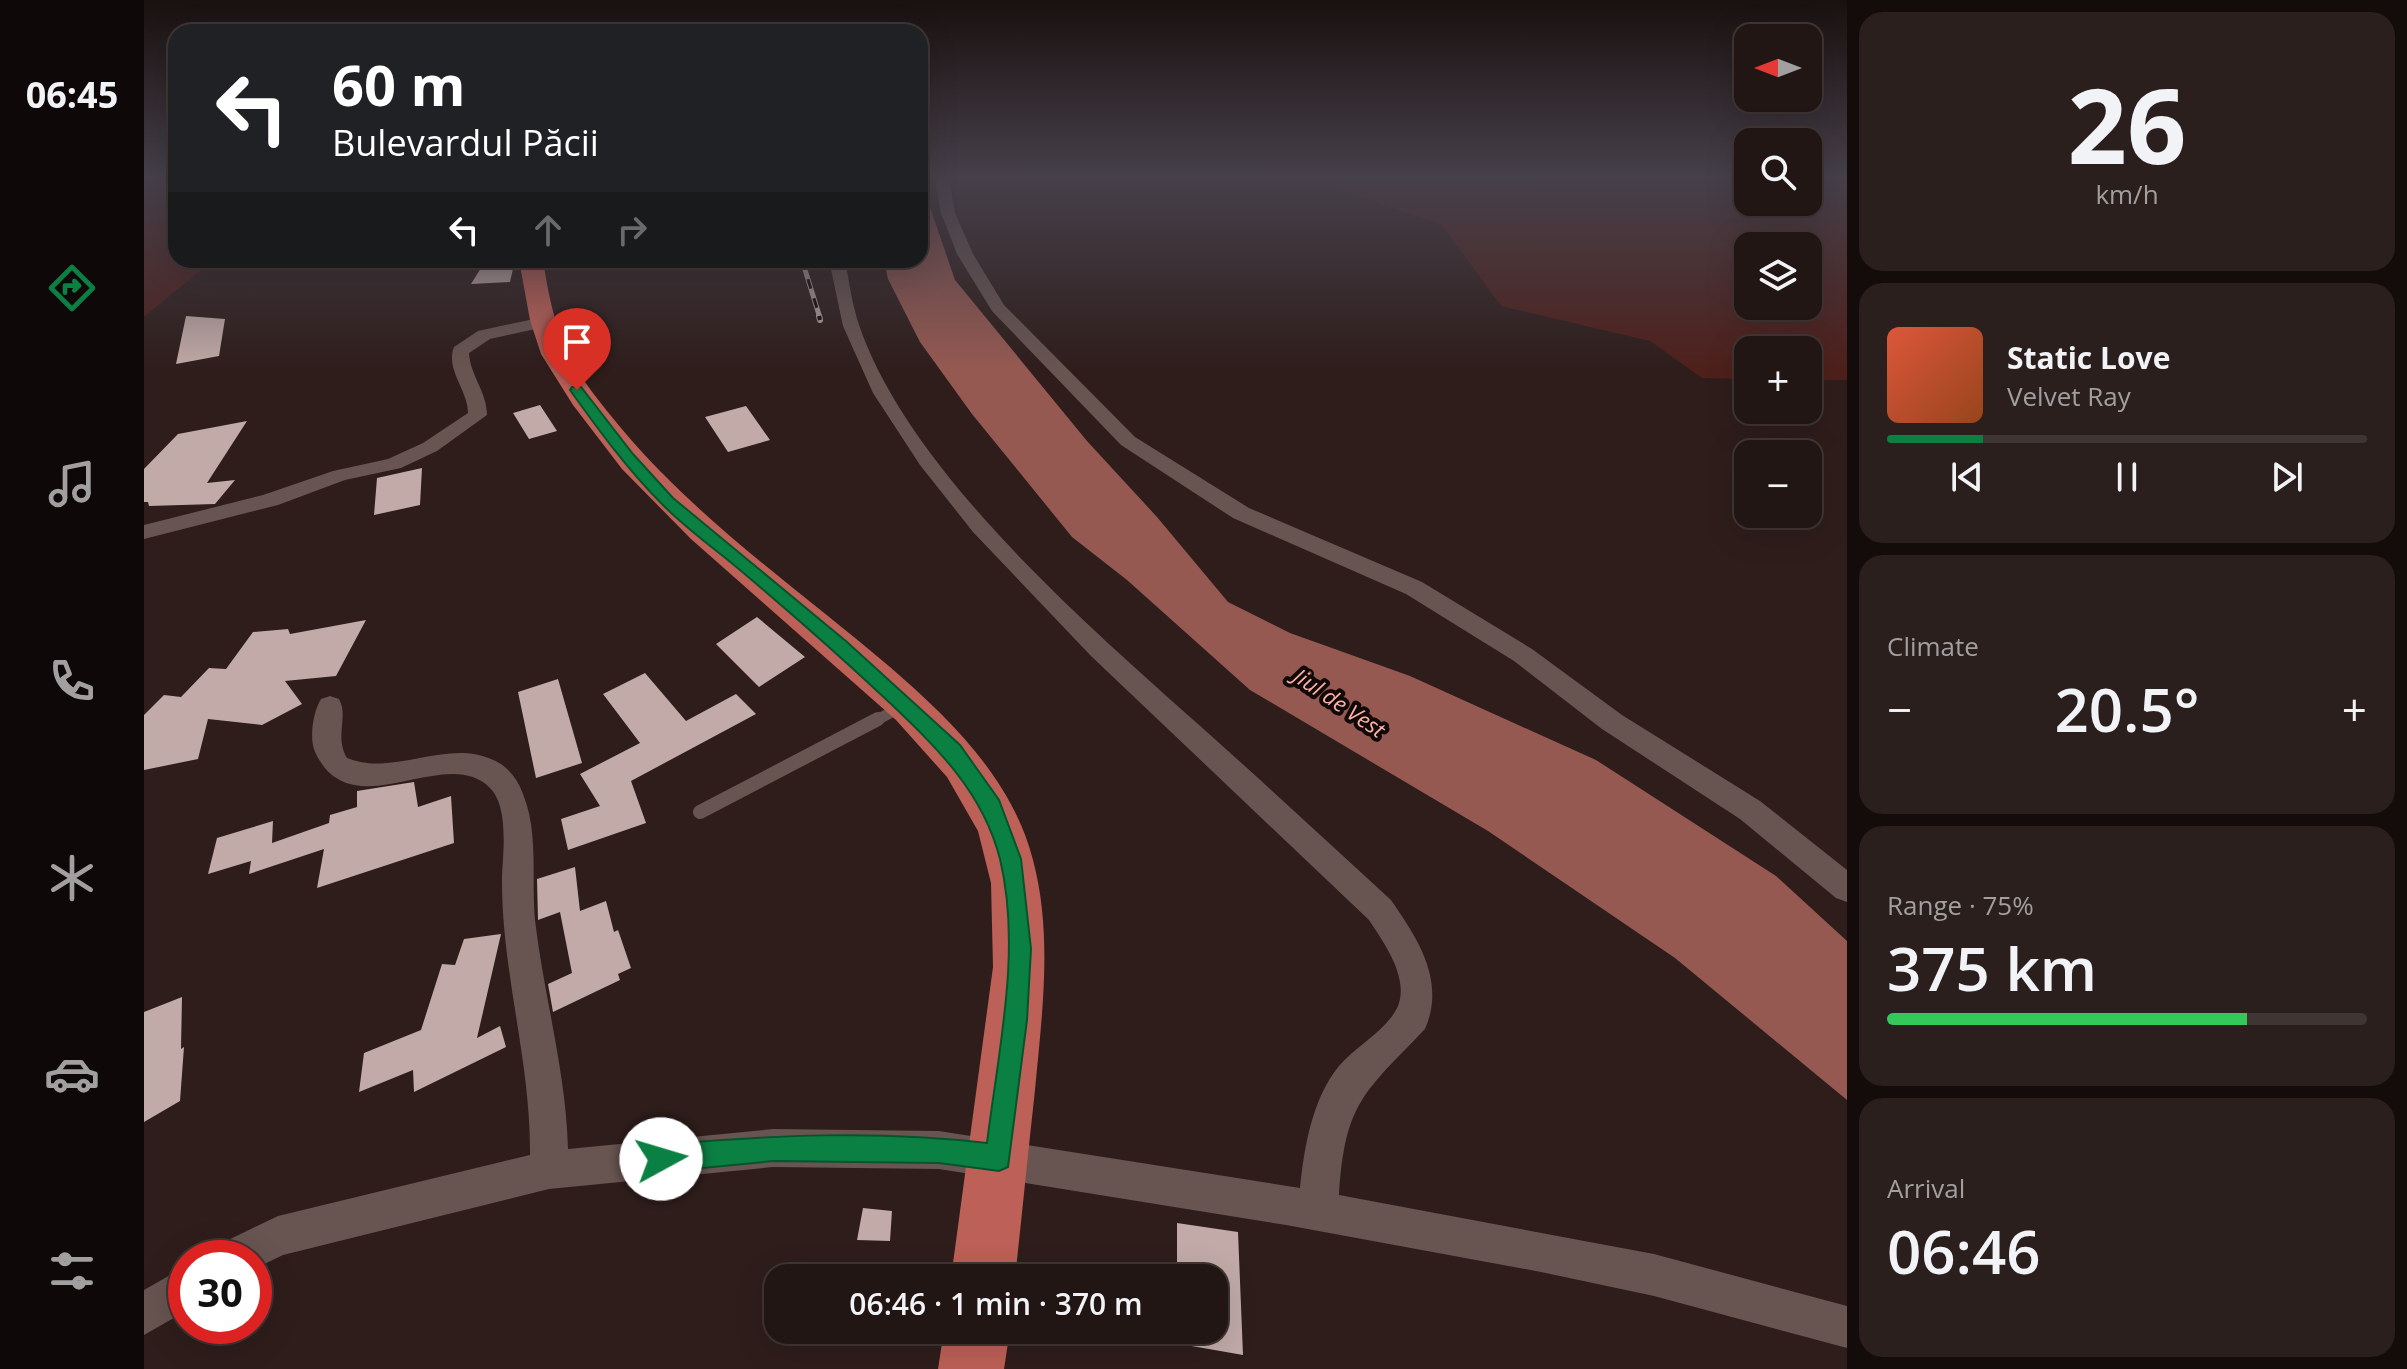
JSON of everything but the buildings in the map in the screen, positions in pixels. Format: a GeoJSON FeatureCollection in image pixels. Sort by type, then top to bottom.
{"type":"FeatureCollection","features":[{"type":"Feature","properties":{"kind":"main road"},"geometry":{"type":"LineString","coordinates":[[533,268],[543,322],[555,355],[586,403],[667,501],[906,705],[953,751],[992,806],[1010,859],[1019,949],[999,1157],[985,1264]]}},
{"type":"Feature","properties":{"kind":"main road"},"geometry":{"type":"LineString","coordinates":[[971,1369],[975,1344]]}},
{"type":"Feature","properties":{"kind":"street"},"geometry":{"type":"LineString","coordinates":[[960,242],[998,308],[1128,441],[1241,513],[1285,535],[1414,588],[1523,655],[1612,722],[1750,810],[1847,888]]}},
{"type":"Feature","properties":{"kind":"street"},"geometry":{"type":"LineString","coordinates":[[838,268],[846,317],[859,350],[909,432],[949,488],[1077,629],[1380,910],[1406,948],[1416,981],[1413,1017],[1350,1081],[1335,1111],[1323,1150],[1318,1210]]}},
{"type":"Feature","properties":{"kind":"street"},"geometry":{"type":"LineString","coordinates":[[144,532],[222,513],[340,475],[411,458],[477,415],[478,406],[459,362],[460,351],[484,335],[543,322]]}},
{"type":"Feature","properties":{"kind":"street"},"geometry":{"type":"LineString","coordinates":[[330,706],[327,749],[339,767],[365,778],[409,768],[469,764],[484,767],[501,779],[509,793],[516,823],[520,929],[544,1063],[549,1170]]}},
{"type":"Feature","properties":{"kind":"street"},"geometry":{"type":"LineString","coordinates":[[270,1240],[549,1170],[773,1148],[939,1150],[999,1157],[1318,1210],[1654,1275],[1847,1327]]}},
{"type":"Feature","properties":{"kind":"street"},"geometry":{"type":"LineString","coordinates":[[144,1314],[168,1299]]}},
{"type":"Feature","properties":{"kind":"lane"},"geometry":{"type":"LineString","coordinates":[[700,812],[906,705]]}},
{"type":"Feature","properties":{"kind":"shaded area"},"geometry":{"type":"Polygon","coordinates":[[[144,242],[168,242],[168,268],[203,268],[144,317],[144,242]]]}},
{"type":"Feature","properties":{"kind":"shaded area"},"geometry":{"type":"Polygon","coordinates":[[[1454,242],[1734,242],[1734,320],[1822,320],[1822,242],[1847,242],[1847,380],[1822,380],[1822,336],[1734,336],[1734,379],[1702,378],[1650,341],[1501,306],[1454,242]]]}},
{"type":"Feature","properties":{"kind":"water","name":"Jiul de Vest"},"geometry":{"type":"Polygon","coordinates":[[[928,242],[942,242],[955,280],[1087,441],[1157,517],[1228,602],[1290,633],[1410,676],[1596,760],[1776,876],[1847,941],[1847,1100],[1675,958],[1488,831],[1250,690],[1127,580],[1072,537],[972,414],[920,342],[888,279],[886,268],[928,268],[928,242]]]}},
{"type":"Feature","properties":{"kind":"railway"},"geometry":{"type":"LineString","coordinates":[[804,268],[820,318]]}},
{"type":"Feature","properties":{"kind":"railway"},"geometry":{"type":"LineString","coordinates":[[819,316],[820,320]]}},
{"type":"Feature","properties":{"kind":"route"},"geometry":{"type":"LineString","coordinates":[[577,390],[628,457],[667,501],[841,646],[953,751],[992,806],[1010,859],[1017,901],[1019,949],[1015,1020],[999,1157],[939,1150],[773,1148],[661,1159]]}}]}
